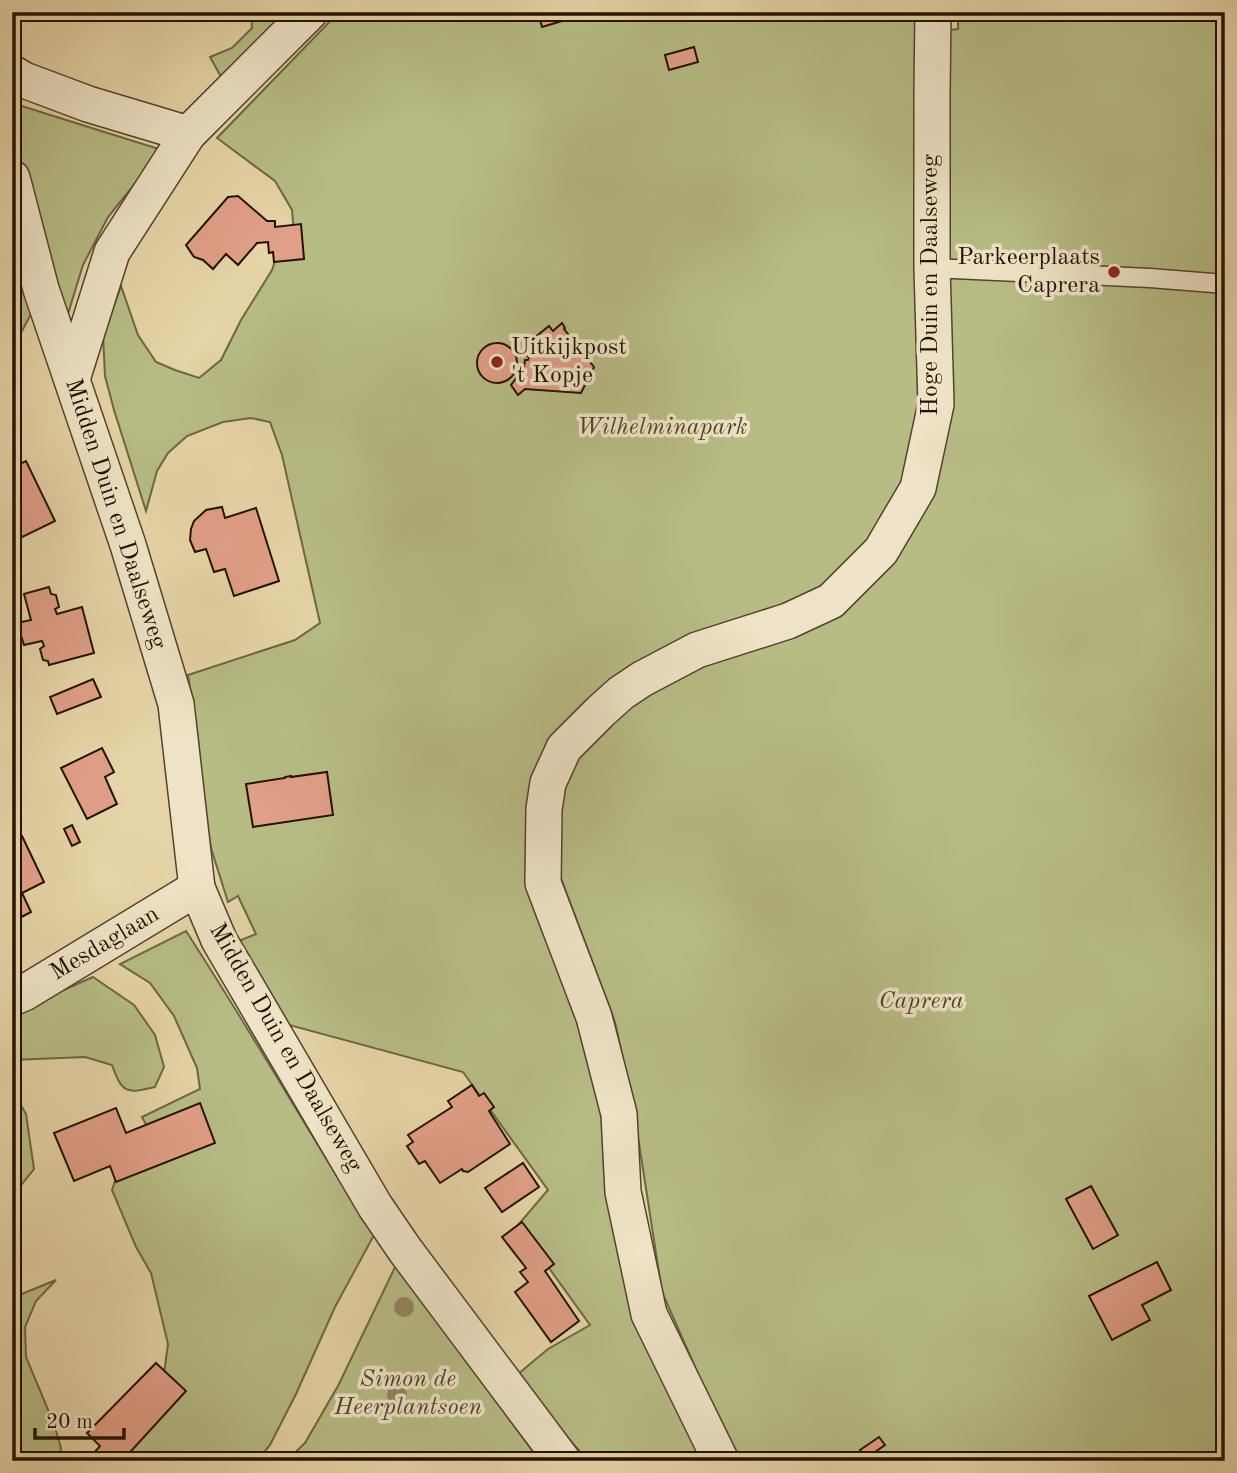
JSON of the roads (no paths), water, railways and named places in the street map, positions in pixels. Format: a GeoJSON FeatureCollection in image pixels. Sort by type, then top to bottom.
{"type":"FeatureCollection","features":[{"type":"Feature","properties":{"kind":"street"},"geometry":{"type":"LineString","coordinates":[[72,379],[112,252],[188,134],[310,12]]}},
{"type":"Feature","properties":{"kind":"street","name":"Hoge Duin en Daalseweg"},"geometry":{"type":"LineString","coordinates":[[721,1461],[649,1314],[623,1192],[619,1114],[594,1017],[543,883],[544,809],[548,783],[564,748],[621,693],[697,650],[788,621],[831,601],[881,551],[918,488],[936,404],[932,268],[933,12]]}},
{"type":"Feature","properties":{"kind":"street"},"geometry":{"type":"LineString","coordinates":[[12,74],[88,104],[188,134]]}},
{"type":"Feature","properties":{"kind":"street","name":"Midden Duin en Daalseweg"},"geometry":{"type":"LineString","coordinates":[[12,178],[41,289],[128,545],[176,704],[197,888],[219,940],[375,1206],[563,1461]]}},
{"type":"Feature","properties":{"kind":"street","name":"Mesdaglaan"},"geometry":{"type":"LineString","coordinates":[[12,998],[197,888]]}},
{"type":"Feature","properties":{"kind":"lane"},"geometry":{"type":"LineString","coordinates":[[932,268],[1225,284]]}},
{"type":"Feature","properties":{"kind":"place","name":"Parkeerplaats Caprera"},"geometry":{"type":"Point","coordinates":[1114,272]}},
{"type":"Feature","properties":{"kind":"place","name":"Uitkijkpost 't Kopje"},"geometry":{"type":"Point","coordinates":[497,362]}},
{"type":"Feature","properties":{"kind":"park label","name":"Wilhelminapark"},"geometry":{"type":"Point","coordinates":[662,428]}},
{"type":"Feature","properties":{"kind":"park label","name":"Caprera"},"geometry":{"type":"Point","coordinates":[921,1002]}},
{"type":"Feature","properties":{"kind":"park label","name":"Simon de Heerplantsoen"},"geometry":{"type":"Point","coordinates":[408,1394]}}]}
